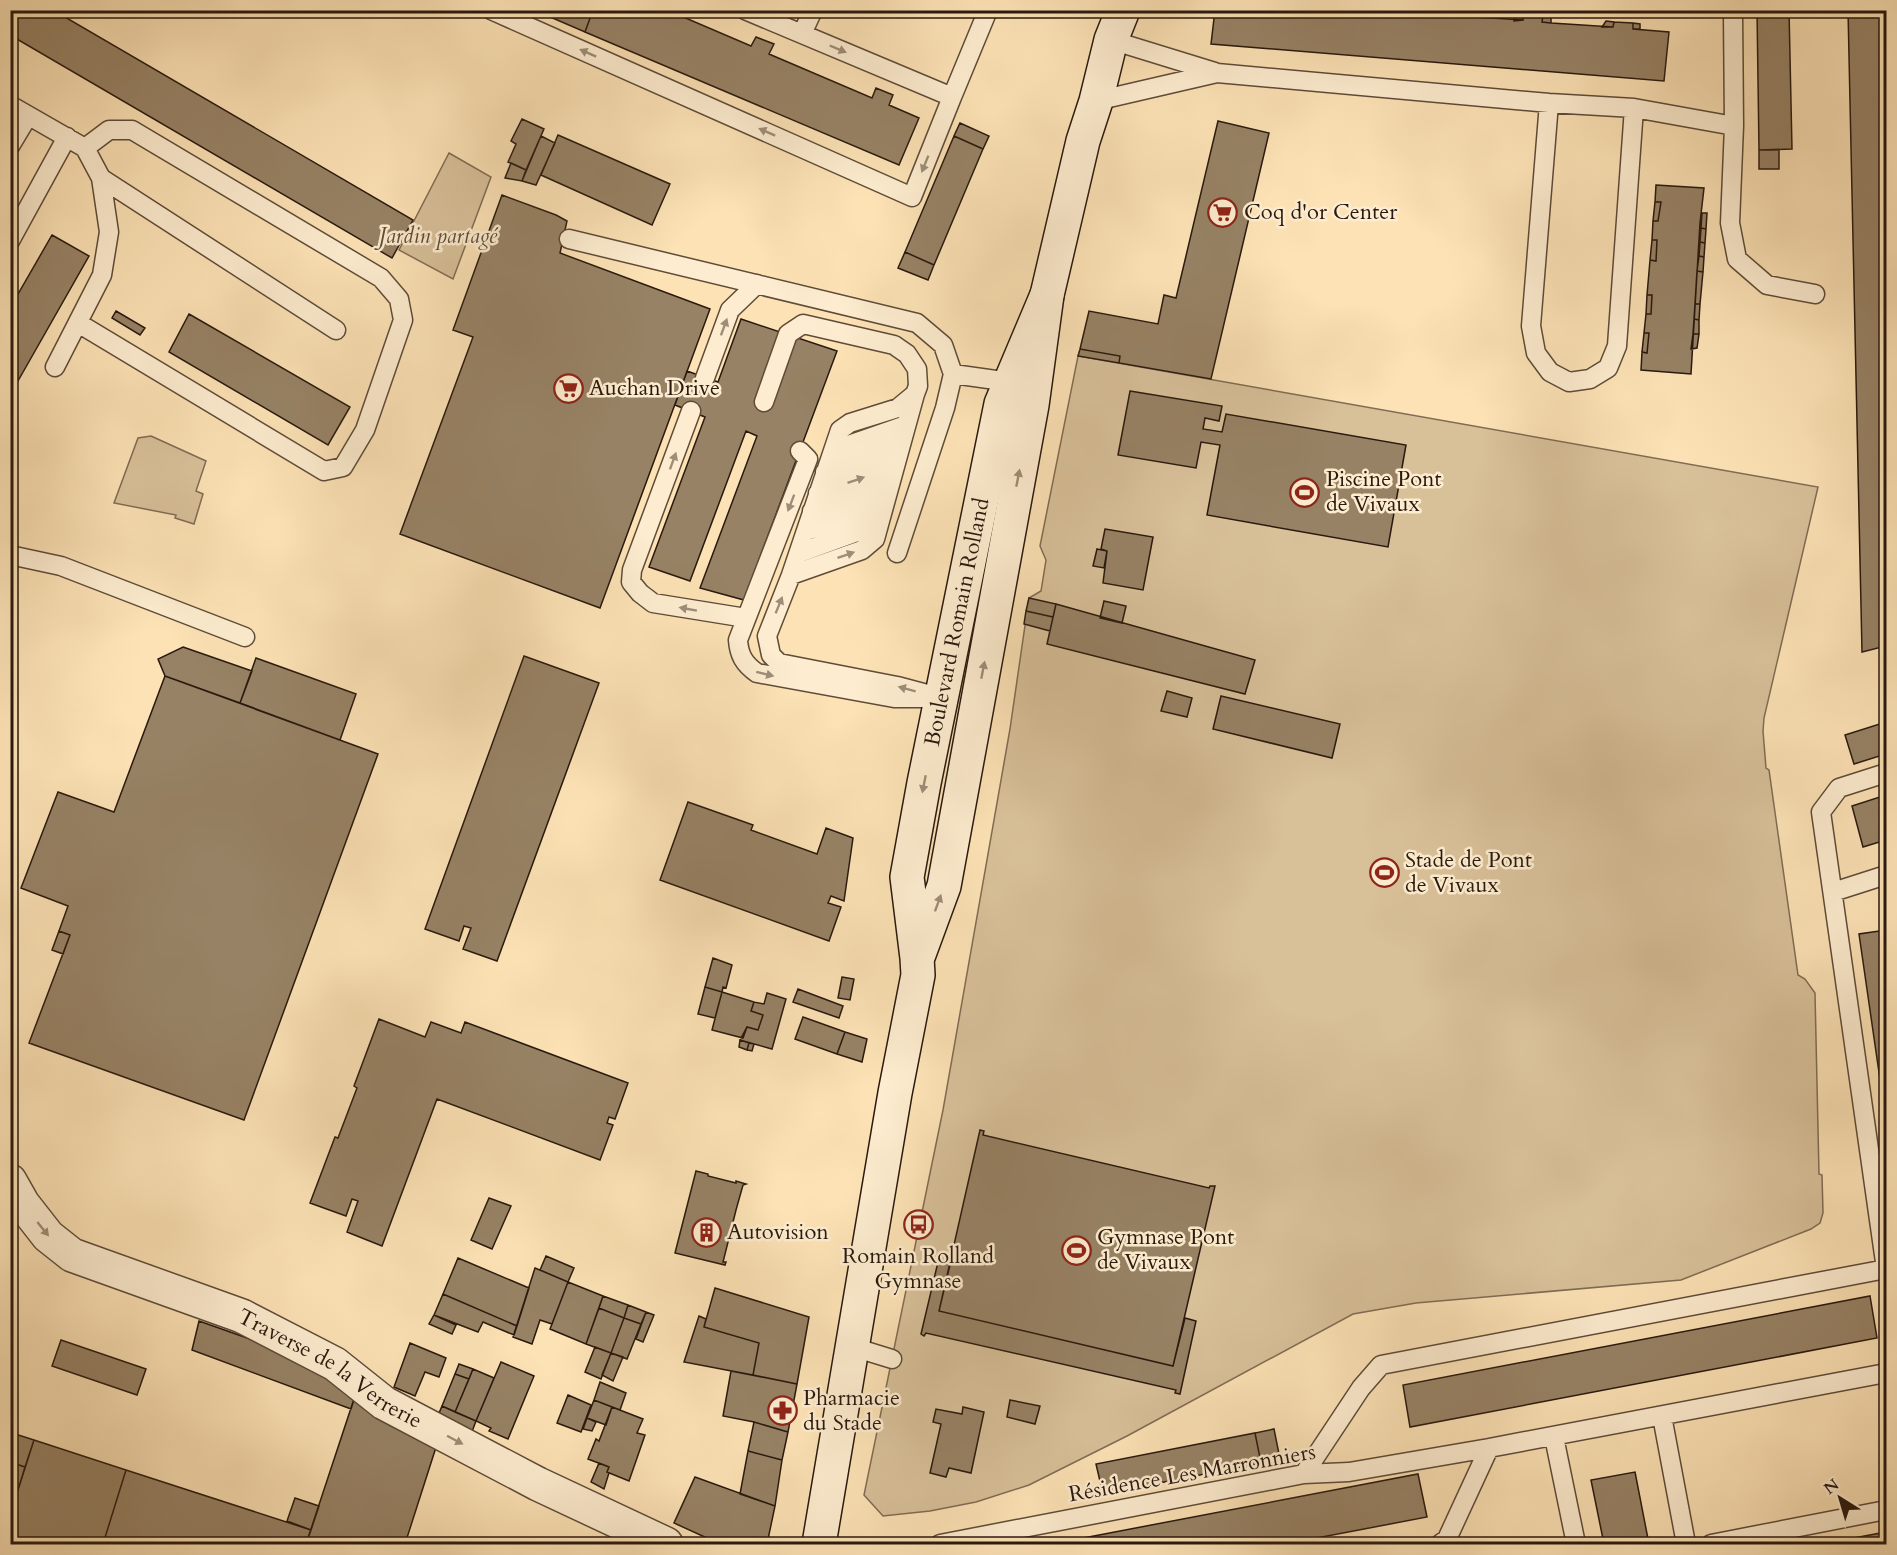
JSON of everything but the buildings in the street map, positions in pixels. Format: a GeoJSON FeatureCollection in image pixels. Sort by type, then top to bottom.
{"type":"FeatureCollection","features":[{"type":"Feature","properties":{"kind":"main road","name":"Boulevard Romain Rolland"},"geometry":{"type":"LineString","coordinates":[[918,958],[944,886],[1032,405],[1047,295],[1083,141],[1096,101],[1112,26],[1123,10]]}},
{"type":"Feature","properties":{"kind":"main road","name":"Boulevard Romain Rolland"},"geometry":{"type":"LineString","coordinates":[[819,1545],[895,1093],[918,975],[918,958],[907,877],[1001,404],[1047,295]]}},
{"type":"Feature","properties":{"kind":"main road","name":"Traverse de la Verrerie"},"geometry":{"type":"LineString","coordinates":[[10,1181],[23,1204],[48,1236],[72,1255],[242,1316],[335,1364],[384,1403],[538,1484],[666,1545]]}},
{"type":"Feature","properties":{"kind":"lane"},"geometry":{"type":"LineString","coordinates":[[491,10],[912,197],[988,10]]}},
{"type":"Feature","properties":{"kind":"lane"},"geometry":{"type":"LineString","coordinates":[[745,10],[952,97]]}},
{"type":"Feature","properties":{"kind":"lane"},"geometry":{"type":"LineString","coordinates":[[802,34],[813,10]]}},
{"type":"Feature","properties":{"kind":"lane"},"geometry":{"type":"LineString","coordinates":[[1731,10],[1733,14],[1734,126],[1730,224],[1737,259],[1767,285],[1815,294]]}},
{"type":"Feature","properties":{"kind":"lane"},"geometry":{"type":"LineString","coordinates":[[1112,26],[1217,73]]}},
{"type":"Feature","properties":{"kind":"lane"},"geometry":{"type":"LineString","coordinates":[[1096,101],[1217,73],[1549,103],[1634,108],[1734,126]]}},
{"type":"Feature","properties":{"kind":"lane"},"geometry":{"type":"LineString","coordinates":[[1549,103],[1531,326],[1536,352],[1550,372],[1569,382],[1590,379],[1608,368],[1617,346],[1634,108]]}},
{"type":"Feature","properties":{"kind":"lane"},"geometry":{"type":"LineString","coordinates":[[10,105],[85,147],[101,178],[109,232],[102,275],[55,367]]}},
{"type":"Feature","properties":{"kind":"lane"},"geometry":{"type":"LineString","coordinates":[[10,146],[28,116]]}},
{"type":"Feature","properties":{"kind":"lane"},"geometry":{"type":"LineString","coordinates":[[78,323],[324,471],[343,467],[365,430],[403,320],[399,299],[381,278],[132,130],[109,130],[85,147]]}},
{"type":"Feature","properties":{"kind":"lane"},"geometry":{"type":"LineString","coordinates":[[10,241],[67,138]]}},
{"type":"Feature","properties":{"kind":"lane"},"geometry":{"type":"LineString","coordinates":[[101,178],[336,330]]}},
{"type":"Feature","properties":{"kind":"lane"},"geometry":{"type":"LineString","coordinates":[[569,239],[916,323],[943,345],[952,374],[945,408],[897,553]]}},
{"type":"Feature","properties":{"kind":"lane"},"geometry":{"type":"LineString","coordinates":[[705,378],[730,310],[757,284]]}},
{"type":"Feature","properties":{"kind":"lane"},"geometry":{"type":"LineString","coordinates":[[764,402],[788,334],[803,324],[894,345],[907,354],[916,369],[918,386],[875,539],[862,550],[791,575]]}},
{"type":"Feature","properties":{"kind":"lane"},"geometry":{"type":"LineString","coordinates":[[952,374],[1010,382]]}},
{"type":"Feature","properties":{"kind":"lane"},"geometry":{"type":"LineString","coordinates":[[915,394],[898,408],[850,423],[840,430],[791,575],[767,636],[771,655],[779,663],[897,686],[976,705]]}},
{"type":"Feature","properties":{"kind":"lane"},"geometry":{"type":"LineString","coordinates":[[691,411],[632,570],[631,582],[653,603],[746,618]]}},
{"type":"Feature","properties":{"kind":"lane"},"geometry":{"type":"LineString","coordinates":[[834,450],[906,425]]}},
{"type":"Feature","properties":{"kind":"lane"},"geometry":{"type":"LineString","coordinates":[[825,472],[900,446]]}},
{"type":"Feature","properties":{"kind":"lane"},"geometry":{"type":"LineString","coordinates":[[800,451],[807,459],[738,640],[739,653],[748,667],[757,673],[894,698],[942,698]]}},
{"type":"Feature","properties":{"kind":"lane"},"geometry":{"type":"LineString","coordinates":[[818,493],[892,476]]}},
{"type":"Feature","properties":{"kind":"lane"},"geometry":{"type":"LineString","coordinates":[[812,511],[892,476]]}},
{"type":"Feature","properties":{"kind":"lane"},"geometry":{"type":"LineString","coordinates":[[806,531],[884,506]]}},
{"type":"Feature","properties":{"kind":"lane"},"geometry":{"type":"LineString","coordinates":[[799,552],[879,524]]}},
{"type":"Feature","properties":{"kind":"lane"},"geometry":{"type":"LineString","coordinates":[[10,555],[61,566],[245,637]]}},
{"type":"Feature","properties":{"kind":"lane"},"geometry":{"type":"LineString","coordinates":[[1304,1474],[1361,1388],[1381,1365],[1887,1269],[1821,812],[1839,788],[1887,773]]}},
{"type":"Feature","properties":{"kind":"lane"},"geometry":{"type":"LineString","coordinates":[[1833,892],[1887,874]]}},
{"type":"Feature","properties":{"kind":"lane"},"geometry":{"type":"LineString","coordinates":[[853,1347],[892,1359]]}},
{"type":"Feature","properties":{"kind":"lane","name":"Résidence Les Marronniers"},"geometry":{"type":"LineString","coordinates":[[940,1545],[1304,1474],[1349,1472],[1489,1449],[1887,1373]]}},
{"type":"Feature","properties":{"kind":"lane"},"geometry":{"type":"LineString","coordinates":[[1662,1416],[1686,1545]]}},
{"type":"Feature","properties":{"kind":"lane"},"geometry":{"type":"LineString","coordinates":[[1554,1437],[1576,1545]]}},
{"type":"Feature","properties":{"kind":"lane"},"geometry":{"type":"LineString","coordinates":[[1440,1545],[1447,1539],[1489,1449]]}},
{"type":"Feature","properties":{"kind":"lane"},"geometry":{"type":"LineString","coordinates":[[1711,1545],[1887,1510]]}},
{"type":"Feature","properties":{"kind":"green space","name":"Jardin partagé"},"geometry":{"type":"Polygon","coordinates":[[[449,153],[491,177],[453,279],[399,250],[449,153]]]}},
{"type":"Feature","properties":{"kind":"green space","name":"Stade de Pont de Vivaux"},"geometry":{"type":"Polygon","coordinates":[[[1078,356],[1818,487],[1764,718],[1763,731],[1766,768],[1769,770],[1798,975],[1805,979],[1815,993],[1819,1174],[1822,1175],[1823,1213],[1820,1223],[1811,1229],[1681,1280],[1416,1303],[1353,1314],[1127,1436],[1029,1485],[976,1502],[930,1511],[883,1516],[864,1495],[943,1110],[1010,729],[1029,598],[1041,591],[1046,560],[1040,546],[1078,356]]]}},
{"type":"Feature","properties":{"kind":"green space"},"geometry":{"type":"Polygon","coordinates":[[[151,436],[206,461],[196,491],[203,494],[194,524],[175,518],[176,515],[114,503],[138,438],[151,436]]]}},
{"type":"Feature","properties":{"kind":"place","name":"Coq d'or Center"},"geometry":{"type":"Point","coordinates":[1223,212]}},
{"type":"Feature","properties":{"kind":"place","name":"Auchan Drive"},"geometry":{"type":"Point","coordinates":[568,388]}},
{"type":"Feature","properties":{"kind":"place","name":"Piscine Pont de Vivaux"},"geometry":{"type":"Point","coordinates":[1305,492]}},
{"type":"Feature","properties":{"kind":"place","name":"Stade de Pont de Vivaux"},"geometry":{"type":"Point","coordinates":[1384,873]}},
{"type":"Feature","properties":{"kind":"place","name":"Romain Rolland Gymnase"},"geometry":{"type":"Point","coordinates":[918,1224]}},
{"type":"Feature","properties":{"kind":"place","name":"Autovision"},"geometry":{"type":"Point","coordinates":[706,1232]}},
{"type":"Feature","properties":{"kind":"place","name":"Gymnase Pont de Vivaux"},"geometry":{"type":"Point","coordinates":[1076,1250]}},
{"type":"Feature","properties":{"kind":"place","name":"Pharmacie du Stade"},"geometry":{"type":"Point","coordinates":[782,1411]}}]}
